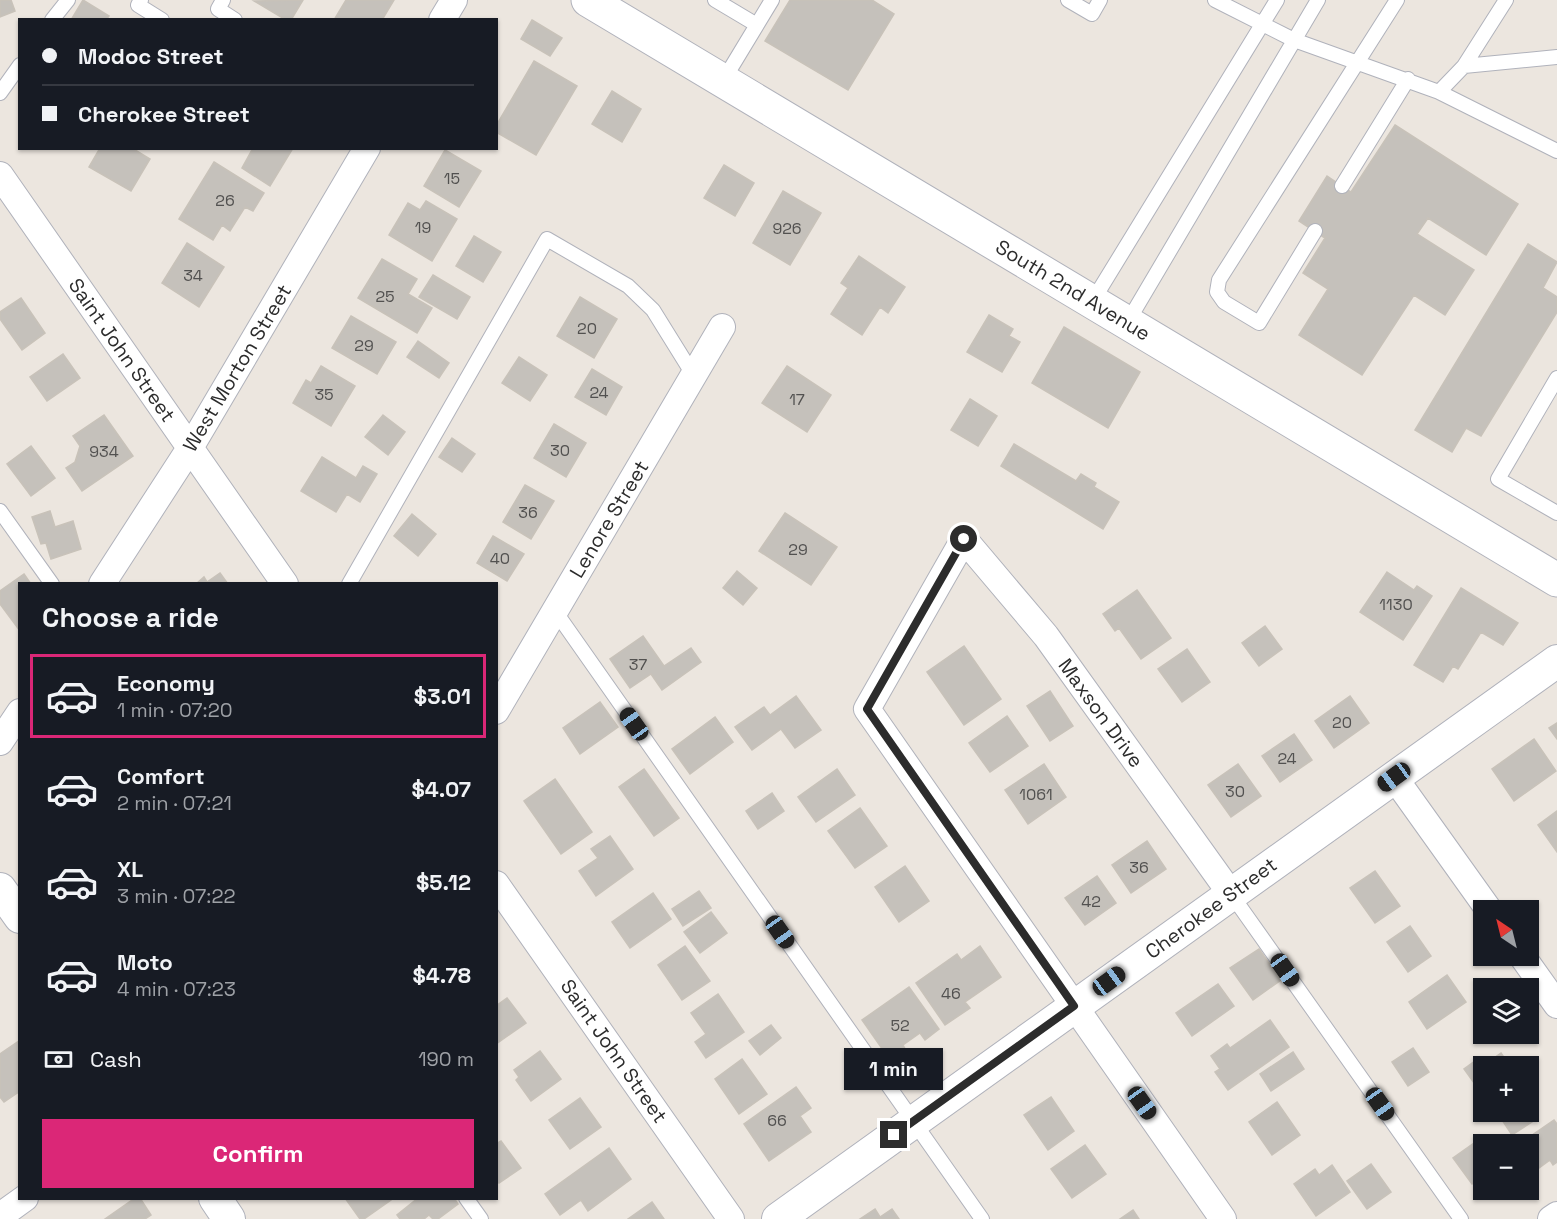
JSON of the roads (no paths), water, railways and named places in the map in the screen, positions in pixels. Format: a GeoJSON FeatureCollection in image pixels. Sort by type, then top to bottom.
{"type":"FeatureCollection","features":[{"type":"Feature","properties":{"kind":"main road","name":"South 2nd Avenue"},"geometry":{"type":"LineString","coordinates":[[588,0],[1557,580]]}},
{"type":"Feature","properties":{"kind":"street"},"geometry":{"type":"LineString","coordinates":[[443,18],[454,0]]}},
{"type":"Feature","properties":{"kind":"street","name":"West Morton Street"},"geometry":{"type":"LineString","coordinates":[[103,582],[190,448],[366,150]]}},
{"type":"Feature","properties":{"kind":"street","name":"Saint John Street"},"geometry":{"type":"LineString","coordinates":[[0,175],[284,582]]}},
{"type":"Feature","properties":{"kind":"street","name":"Lenore Street"},"geometry":{"type":"LineString","coordinates":[[498,708],[722,327]]}},
{"type":"Feature","properties":{"kind":"street","name":"Maxson Drive"},"geometry":{"type":"LineString","coordinates":[[1074,1006],[867,709],[964,539],[1046,636],[1231,894]]}},
{"type":"Feature","properties":{"kind":"street","name":"Cherokee Street"},"geometry":{"type":"LineString","coordinates":[[778,1219],[1557,661]]}},
{"type":"Feature","properties":{"kind":"street"},"geometry":{"type":"LineString","coordinates":[[0,742],[18,715]]}},
{"type":"Feature","properties":{"kind":"street"},"geometry":{"type":"LineString","coordinates":[[1394,777],[1483,900]]}},
{"type":"Feature","properties":{"kind":"street","name":"Saint John Street"},"geometry":{"type":"LineString","coordinates":[[498,887],[731,1219]]}},
{"type":"Feature","properties":{"kind":"street"},"geometry":{"type":"LineString","coordinates":[[0,888],[18,914]]}},
{"type":"Feature","properties":{"kind":"street"},"geometry":{"type":"LineString","coordinates":[[1529,966],[1557,1005]]}},
{"type":"Feature","properties":{"kind":"street"},"geometry":{"type":"LineString","coordinates":[[1074,1006],[1223,1219]]}},
{"type":"Feature","properties":{"kind":"street"},"geometry":{"type":"LineString","coordinates":[[0,1216],[22,1200]]}},
{"type":"Feature","properties":{"kind":"street"},"geometry":{"type":"LineString","coordinates":[[216,1200],[229,1219]]}},
{"type":"Feature","properties":{"kind":"street"},"geometry":{"type":"LineString","coordinates":[[1551,1219],[1557,1215]]}},
{"type":"Feature","properties":{"kind":"lane"},"geometry":{"type":"LineString","coordinates":[[54,18],[68,0]]}},
{"type":"Feature","properties":{"kind":"lane"},"geometry":{"type":"LineString","coordinates":[[223,0],[218,9],[232,18]]}},
{"type":"Feature","properties":{"kind":"lane"},"geometry":{"type":"LineString","coordinates":[[715,0],[756,25]]}},
{"type":"Feature","properties":{"kind":"lane"},"geometry":{"type":"LineString","coordinates":[[723,81],[772,0]]}},
{"type":"Feature","properties":{"kind":"lane"},"geometry":{"type":"LineString","coordinates":[[1068,0],[1092,14],[1100,0]]}},
{"type":"Feature","properties":{"kind":"lane"},"geometry":{"type":"LineString","coordinates":[[1215,0],[1294,40],[1358,61],[1439,92],[1557,151]]}},
{"type":"Feature","properties":{"kind":"lane"},"geometry":{"type":"LineString","coordinates":[[1092,302],[1277,0]]}},
{"type":"Feature","properties":{"kind":"lane"},"geometry":{"type":"LineString","coordinates":[[1127,323],[1318,0]]}},
{"type":"Feature","properties":{"kind":"lane"},"geometry":{"type":"LineString","coordinates":[[1315,231],[1259,323],[1224,302],[1217,292],[1219,280],[1397,0]]}},
{"type":"Feature","properties":{"kind":"lane"},"geometry":{"type":"LineString","coordinates":[[1439,92],[1464,66],[1506,0]]}},
{"type":"Feature","properties":{"kind":"lane"},"geometry":{"type":"LineString","coordinates":[[136,2],[159,18]]}},
{"type":"Feature","properties":{"kind":"lane"},"geometry":{"type":"LineString","coordinates":[[1464,66],[1557,57]]}},
{"type":"Feature","properties":{"kind":"lane"},"geometry":{"type":"LineString","coordinates":[[0,93],[18,68]]}},
{"type":"Feature","properties":{"kind":"lane"},"geometry":{"type":"LineString","coordinates":[[1342,186],[1408,79]]}},
{"type":"Feature","properties":{"kind":"lane"},"geometry":{"type":"LineString","coordinates":[[350,582],[547,239],[628,286],[653,310],[694,376]]}},
{"type":"Feature","properties":{"kind":"lane"},"geometry":{"type":"LineString","coordinates":[[1557,378],[1498,479],[1557,513]]}},
{"type":"Feature","properties":{"kind":"lane"},"geometry":{"type":"LineString","coordinates":[[0,512],[51,582]]}},
{"type":"Feature","properties":{"kind":"lane"},"geometry":{"type":"LineString","coordinates":[[555,610],[982,1219]]}},
{"type":"Feature","properties":{"kind":"lane"},"geometry":{"type":"LineString","coordinates":[[1231,894],[1461,1219]]}},
{"type":"Feature","properties":{"kind":"lane"},"geometry":{"type":"LineString","coordinates":[[467,1200],[481,1219]]}}]}
